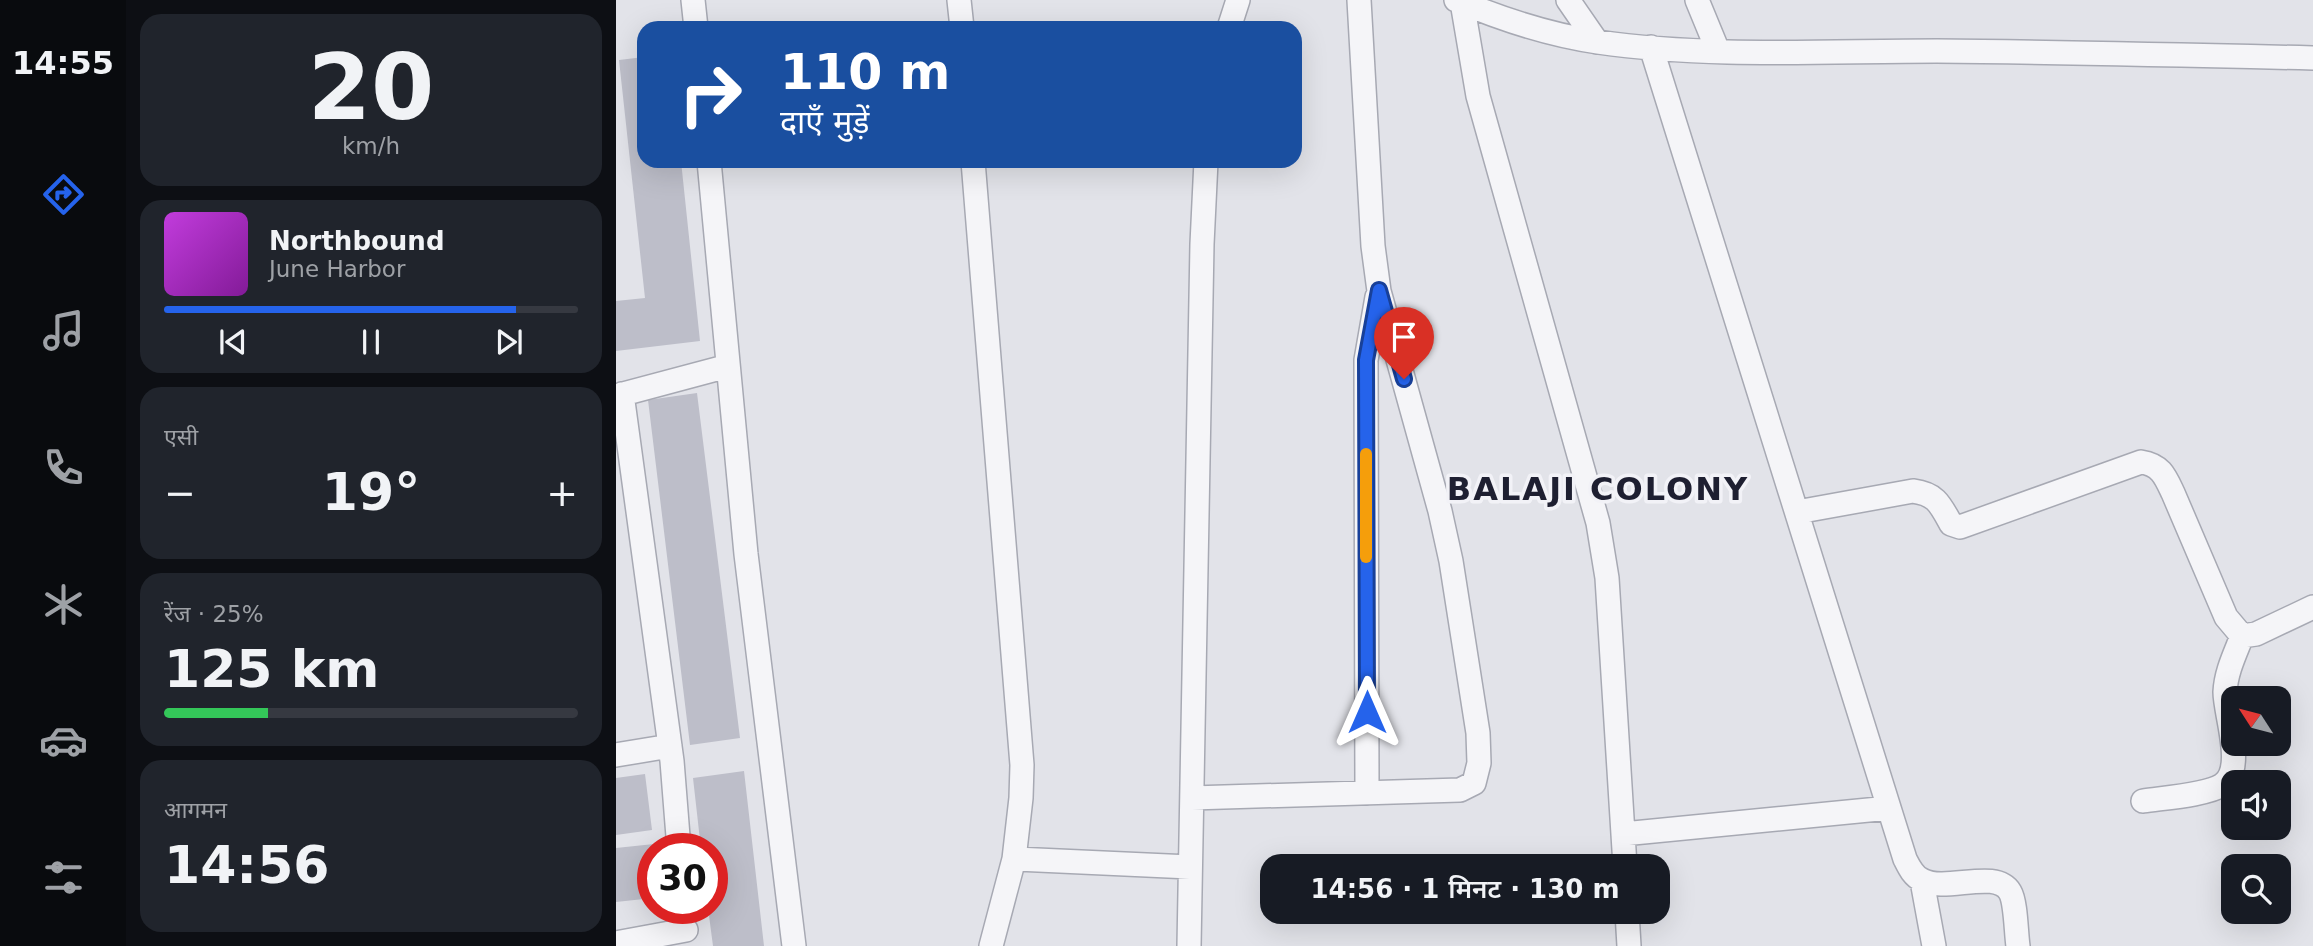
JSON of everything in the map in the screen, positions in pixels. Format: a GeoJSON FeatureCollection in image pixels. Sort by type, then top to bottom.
{"type":"FeatureCollection","features":[{"type":"Feature","properties":{"kind":"street"},"geometry":{"type":"LineString","coordinates":[[693,0],[695,21]]}},
{"type":"Feature","properties":{"kind":"street"},"geometry":{"type":"LineString","coordinates":[[959,0],[960,21]]}},
{"type":"Feature","properties":{"kind":"street"},"geometry":{"type":"LineString","coordinates":[[1231,21],[1238,0]]}},
{"type":"Feature","properties":{"kind":"street"},"geometry":{"type":"LineString","coordinates":[[1192,798],[1460,790],[1474,783],[1479,763],[1478,733],[1446,536],[1379,290],[1372,234],[1359,0]]}},
{"type":"Feature","properties":{"kind":"street"},"geometry":{"type":"LineString","coordinates":[[1568,0],[1597,42]]}},
{"type":"Feature","properties":{"kind":"street"},"geometry":{"type":"LineString","coordinates":[[1697,0],[1718,51]]}},
{"type":"Feature","properties":{"kind":"street"},"geometry":{"type":"LineString","coordinates":[[1459,1],[1496,16],[1548,31],[1597,42],[1651,47],[1718,51],[2011,52],[2313,58]]}},
{"type":"Feature","properties":{"kind":"street"},"geometry":{"type":"LineString","coordinates":[[1459,1],[1478,96],[1598,523],[1607,578],[1624,854]]}},
{"type":"Feature","properties":{"kind":"street"},"geometry":{"type":"LineString","coordinates":[[1651,47],[1905,859],[1912,872],[1922,881],[1948,884],[1989,880],[2004,884],[2012,894],[2018,946]]}},
{"type":"Feature","properties":{"kind":"street"},"geometry":{"type":"LineString","coordinates":[[710,168],[746,554],[794,946]]}},
{"type":"Feature","properties":{"kind":"street"},"geometry":{"type":"LineString","coordinates":[[974,168],[1022,765],[1014,859],[991,946]]}},
{"type":"Feature","properties":{"kind":"street"},"geometry":{"type":"LineString","coordinates":[[1189,946],[1206,168]]}},
{"type":"Feature","properties":{"kind":"street"},"geometry":{"type":"LineString","coordinates":[[1367,793],[1366,360],[1379,290]]}},
{"type":"Feature","properties":{"kind":"street"},"geometry":{"type":"LineString","coordinates":[[678,833],[670,746],[619,395],[729,366]]}},
{"type":"Feature","properties":{"kind":"street"},"geometry":{"type":"LineString","coordinates":[[1797,512],[1913,491],[1928,493],[1942,507],[1951,524],[1960,527],[2141,461],[2153,464],[2164,474],[2226,617],[2242,635]]}},
{"type":"Feature","properties":{"kind":"street"},"geometry":{"type":"LineString","coordinates":[[2242,635],[2256,634],[2313,607]]}},
{"type":"Feature","properties":{"kind":"street"},"geometry":{"type":"LineString","coordinates":[[2143,801],[2213,790],[2225,784],[2233,768],[2232,735],[2225,693],[2229,668],[2242,635]]}},
{"type":"Feature","properties":{"kind":"street"},"geometry":{"type":"LineString","coordinates":[[616,755],[670,746]]}},
{"type":"Feature","properties":{"kind":"street"},"geometry":{"type":"LineString","coordinates":[[1623,834],[1889,808]]}},
{"type":"Feature","properties":{"kind":"street"},"geometry":{"type":"LineString","coordinates":[[1014,859],[1190,867]]}},
{"type":"Feature","properties":{"kind":"street"},"geometry":{"type":"LineString","coordinates":[[1922,881],[1934,946]]}},
{"type":"Feature","properties":{"kind":"street"},"geometry":{"type":"LineString","coordinates":[[1628,924],[1629,946]]}},
{"type":"Feature","properties":{"kind":"street"},"geometry":{"type":"LineString","coordinates":[[616,943],[686,928]]}},
{"type":"Feature","properties":{"kind":"building"},"geometry":{"type":"Polygon","coordinates":[[[637,58],[637,168],[682,168],[700,341],[616,351],[616,301],[645,298],[619,60],[637,58]]]}},
{"type":"Feature","properties":{"kind":"building"},"geometry":{"type":"Polygon","coordinates":[[[697,393],[740,738],[690,745],[648,400],[697,393]]]}},
{"type":"Feature","properties":{"kind":"building"},"geometry":{"type":"Polygon","coordinates":[[[744,771],[764,946],[713,946],[710,924],[728,924],[728,833],[699,833],[693,778],[744,771]]]}},
{"type":"Feature","properties":{"kind":"building"},"geometry":{"type":"Polygon","coordinates":[[[645,774],[652,830],[616,835],[616,778],[645,774]]]}},
{"type":"Feature","properties":{"kind":"building"},"geometry":{"type":"Polygon","coordinates":[[[637,846],[637,900],[616,902],[616,848],[637,846]]]}},
{"type":"Feature","properties":{"kind":"slow traffic"},"geometry":{"type":"LineString","coordinates":[[1366,454],[1366,557]]}},
{"type":"Feature","properties":{"kind":"district","name":"BALAJI COLONY"},"geometry":{"type":"Point","coordinates":[1598,489]}},
{"type":"Feature","properties":{"kind":"route"},"geometry":{"type":"LineString","coordinates":[[1367,712],[1366,360],[1379,290],[1404,379]]}}]}
